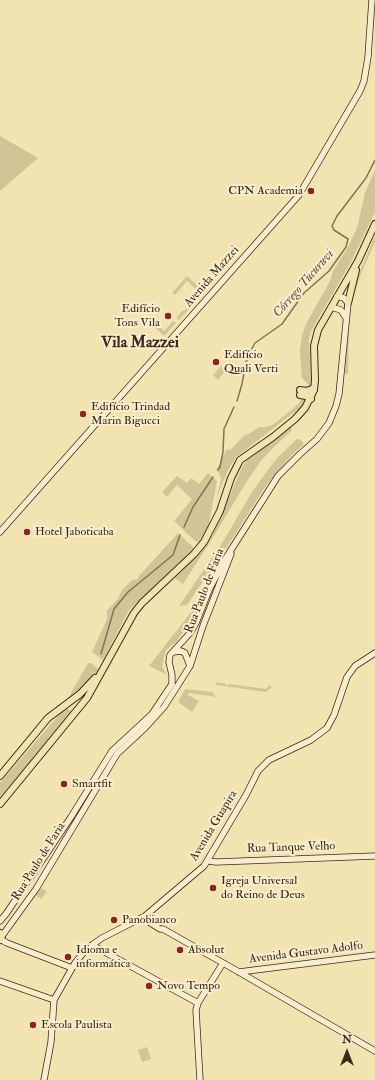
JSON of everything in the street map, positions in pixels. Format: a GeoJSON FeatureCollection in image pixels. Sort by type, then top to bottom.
{"type":"FeatureCollection","features":[{"type":"Feature","properties":{"kind":"main road"},"geometry":{"type":"LineString","coordinates":[[0,804],[87,698],[134,614],[142,603],[194,554],[204,542],[220,510],[231,478],[240,460],[295,419],[306,408],[311,399],[314,388],[315,337],[330,307],[358,261],[375,224]]}},
{"type":"Feature","properties":{"kind":"main road"},"geometry":{"type":"LineString","coordinates":[[348,304],[352,280],[358,261]]}},
{"type":"Feature","properties":{"kind":"main road"},"geometry":{"type":"LineString","coordinates":[[311,399],[300,393],[314,388]]}},
{"type":"Feature","properties":{"kind":"main road"},"geometry":{"type":"LineString","coordinates":[[0,776],[48,718],[80,694],[101,672]]}},
{"type":"Feature","properties":{"kind":"main road"},"geometry":{"type":"LineString","coordinates":[[64,705],[70,708],[72,711],[72,717]]}},
{"type":"Feature","properties":{"kind":"street","name":"Avenida Mazzei"},"geometry":{"type":"LineString","coordinates":[[0,532],[299,195],[360,91],[364,80],[368,57],[372,0]]}},
{"type":"Feature","properties":{"kind":"street"},"geometry":{"type":"LineString","coordinates":[[234,545],[278,476],[300,454],[318,439],[329,422],[336,406],[348,304],[344,298],[337,296]]}},
{"type":"Feature","properties":{"kind":"street"},"geometry":{"type":"LineString","coordinates":[[330,307],[341,310],[346,318]]}},
{"type":"Feature","properties":{"kind":"street","name":"Rua Paulo de Faria"},"geometry":{"type":"LineString","coordinates":[[0,921],[50,849],[112,751],[152,714],[172,684],[172,675],[169,662],[172,652],[190,633],[196,623],[209,590],[234,545]]}},
{"type":"Feature","properties":{"kind":"street","name":"Rua Paulo de Faria"},"geometry":{"type":"LineString","coordinates":[[1,937],[36,889],[117,754],[145,728],[164,707],[190,666],[205,620],[234,545]]}},
{"type":"Feature","properties":{"kind":"street"},"geometry":{"type":"LineString","coordinates":[[172,652],[181,651],[185,653],[190,666]]}},
{"type":"Feature","properties":{"kind":"street","name":"Avenida Guapira"},"geometry":{"type":"LineString","coordinates":[[54,1000],[72,968],[84,952],[102,938],[145,916],[209,861],[258,770],[269,760],[311,740],[327,728],[334,715],[347,677],[355,666],[375,653]]}},
{"type":"Feature","properties":{"kind":"street"},"geometry":{"type":"LineString","coordinates":[[50,849],[51,852],[56,854]]}},
{"type":"Feature","properties":{"kind":"street","name":"Rua Tanque Velho"},"geometry":{"type":"LineString","coordinates":[[209,861],[216,862],[375,856]]}},
{"type":"Feature","properties":{"kind":"street"},"geometry":{"type":"LineString","coordinates":[[145,916],[162,926],[163,929],[375,1051]]}},
{"type":"Feature","properties":{"kind":"street"},"geometry":{"type":"LineString","coordinates":[[1,937],[7,943],[72,968]]}},
{"type":"Feature","properties":{"kind":"street"},"geometry":{"type":"LineString","coordinates":[[92,945],[198,1003]]}},
{"type":"Feature","properties":{"kind":"street","name":"Avenida Gustavo Adolfo"},"geometry":{"type":"LineString","coordinates":[[239,972],[375,955]]}},
{"type":"Feature","properties":{"kind":"street"},"geometry":{"type":"LineString","coordinates":[[200,1080],[196,1013],[198,1003],[223,963]]}},
{"type":"Feature","properties":{"kind":"street"},"geometry":{"type":"LineString","coordinates":[[0,981],[54,1000],[51,1044],[44,1080]]}},
{"type":"Feature","properties":{"kind":"shaded area"},"geometry":{"type":"Polygon","coordinates":[[[0,136],[38,158],[0,191],[0,136]]]}},
{"type":"Feature","properties":{"kind":"shaded area"},"geometry":{"type":"Polygon","coordinates":[[[375,170],[375,212],[351,262],[311,331],[309,339],[311,387],[302,378],[300,351],[302,335],[307,322],[330,281],[333,271],[348,247],[357,228],[365,193],[375,170]]]}},
{"type":"Feature","properties":{"kind":"shaded area"},"geometry":{"type":"Polygon","coordinates":[[[375,236],[375,242],[360,276],[351,304],[348,374],[346,375],[347,323],[354,285],[375,236]]]}},
{"type":"Feature","properties":{"kind":"shaded area"},"geometry":{"type":"Polygon","coordinates":[[[187,276],[204,292],[199,298],[195,294],[198,291],[187,281],[175,295],[172,293],[187,276]]]}},
{"type":"Feature","properties":{"kind":"shaded area"},"geometry":{"type":"Polygon","coordinates":[[[195,298],[197,300],[179,320],[176,318],[183,310],[185,311],[185,309],[195,298]]]}},
{"type":"Feature","properties":{"kind":"shaded area"},"geometry":{"type":"Polygon","coordinates":[[[150,318],[164,331],[173,321],[176,323],[164,336],[148,321],[150,318]]]}},
{"type":"Feature","properties":{"kind":"shaded area"},"geometry":{"type":"Polygon","coordinates":[[[221,366],[226,370],[218,380],[213,375],[221,366]]]}},
{"type":"Feature","properties":{"kind":"shaded area"},"geometry":{"type":"Polygon","coordinates":[[[304,397],[307,400],[301,407],[236,457],[227,472],[216,500],[221,480],[220,475],[216,470],[227,449],[230,450],[246,434],[247,435],[259,427],[267,427],[274,424],[295,407],[304,397]]]}},
{"type":"Feature","properties":{"kind":"shaded area"},"geometry":{"type":"Polygon","coordinates":[[[290,426],[292,430],[260,462],[247,481],[183,584],[175,578],[196,558],[213,535],[242,467],[246,461],[290,426]]]}},
{"type":"Feature","properties":{"kind":"shaded area"},"geometry":{"type":"Polygon","coordinates":[[[297,439],[300,439],[304,444],[291,456],[267,484],[208,577],[187,605],[179,606],[224,540],[252,492],[264,475],[278,457],[297,439]]]}},
{"type":"Feature","properties":{"kind":"shaded area"},"geometry":{"type":"Polygon","coordinates":[[[208,473],[217,481],[208,528],[199,542],[195,541],[174,521],[192,499],[177,485],[167,497],[162,492],[177,476],[187,483],[191,478],[199,484],[208,473]]]}},
{"type":"Feature","properties":{"kind":"shaded area"},"geometry":{"type":"Polygon","coordinates":[[[178,533],[193,547],[193,549],[129,610],[103,660],[92,652],[107,619],[107,610],[117,600],[122,590],[132,580],[138,579],[138,577],[178,533]]]}},
{"type":"Feature","properties":{"kind":"shaded area"},"geometry":{"type":"Polygon","coordinates":[[[195,607],[195,611],[189,624],[176,642],[166,650],[162,666],[167,675],[149,666],[195,607]]]}},
{"type":"Feature","properties":{"kind":"shaded area"},"geometry":{"type":"Polygon","coordinates":[[[88,663],[91,663],[99,670],[95,677],[67,700],[88,663]]]}},
{"type":"Feature","properties":{"kind":"shaded area"},"geometry":{"type":"Polygon","coordinates":[[[216,682],[226,684],[228,686],[229,684],[266,689],[269,685],[272,687],[266,692],[216,685],[216,682]]]}},
{"type":"Feature","properties":{"kind":"shaded area"},"geometry":{"type":"Polygon","coordinates":[[[185,689],[212,692],[216,697],[189,693],[188,695],[199,701],[192,712],[178,702],[185,689]]]}},
{"type":"Feature","properties":{"kind":"shaded area"},"geometry":{"type":"Polygon","coordinates":[[[65,708],[71,710],[71,715],[0,797],[0,783],[65,708]]]}},
{"type":"Feature","properties":{"kind":"shaded area"},"geometry":{"type":"Polygon","coordinates":[[[41,888],[47,891],[42,899],[36,896],[41,888]]]}},
{"type":"Feature","properties":{"kind":"shaded area"},"geometry":{"type":"Polygon","coordinates":[[[147,1047],[151,1059],[142,1062],[138,1050],[147,1047]]]}},
{"type":"Feature","properties":{"kind":"waterway","name":"Córrego Tucuruvi"},"geometry":{"type":"LineString","coordinates":[[237,401],[246,362],[255,343],[282,324],[304,293],[329,271],[346,247],[348,239],[334,230],[332,226],[337,216],[366,178],[375,160]]}},
{"type":"Feature","properties":{"kind":"waterway","name":"Córrego Tucuruvi"},"geometry":{"type":"LineString","coordinates":[[218,470],[223,452],[224,429],[234,407]]}},
{"type":"Feature","properties":{"kind":"waterway","name":"Córrego Tucuruvi"},"geometry":{"type":"LineString","coordinates":[[184,527],[193,507],[213,477]]}},
{"type":"Feature","properties":{"kind":"waterway","name":"Córrego Tucuruvi"},"geometry":{"type":"LineString","coordinates":[[101,654],[114,609],[128,592],[173,555],[180,535]]}},
{"type":"Feature","properties":{"kind":"place","name":"CPN Academia"},"geometry":{"type":"Point","coordinates":[311,191]}},
{"type":"Feature","properties":{"kind":"place","name":"Edifício Tons Vila"},"geometry":{"type":"Point","coordinates":[168,316]}},
{"type":"Feature","properties":{"kind":"place","name":"Edifício Quali Verti"},"geometry":{"type":"Point","coordinates":[216,362]}},
{"type":"Feature","properties":{"kind":"place","name":"Edifício Trindad Marin Bigucci"},"geometry":{"type":"Point","coordinates":[83,414]}},
{"type":"Feature","properties":{"kind":"place","name":"Hotel Jaboticaba"},"geometry":{"type":"Point","coordinates":[27,532]}},
{"type":"Feature","properties":{"kind":"place","name":"Smartfit"},"geometry":{"type":"Point","coordinates":[64,784]}},
{"type":"Feature","properties":{"kind":"place","name":"Igreja Universal do Reino de Deus"},"geometry":{"type":"Point","coordinates":[213,888]}},
{"type":"Feature","properties":{"kind":"place","name":"Panobianco"},"geometry":{"type":"Point","coordinates":[114,920]}},
{"type":"Feature","properties":{"kind":"place","name":"Absolut"},"geometry":{"type":"Point","coordinates":[180,950]}},
{"type":"Feature","properties":{"kind":"place","name":"Idioma e informática"},"geometry":{"type":"Point","coordinates":[68,957]}},
{"type":"Feature","properties":{"kind":"place","name":"Novo Tempo"},"geometry":{"type":"Point","coordinates":[149,986]}},
{"type":"Feature","properties":{"kind":"place","name":"Escola Paulista"},"geometry":{"type":"Point","coordinates":[33,1025]}},
{"type":"Feature","properties":{"kind":"district","name":"Vila Mazzei"},"geometry":{"type":"Point","coordinates":[140,344]}}]}
